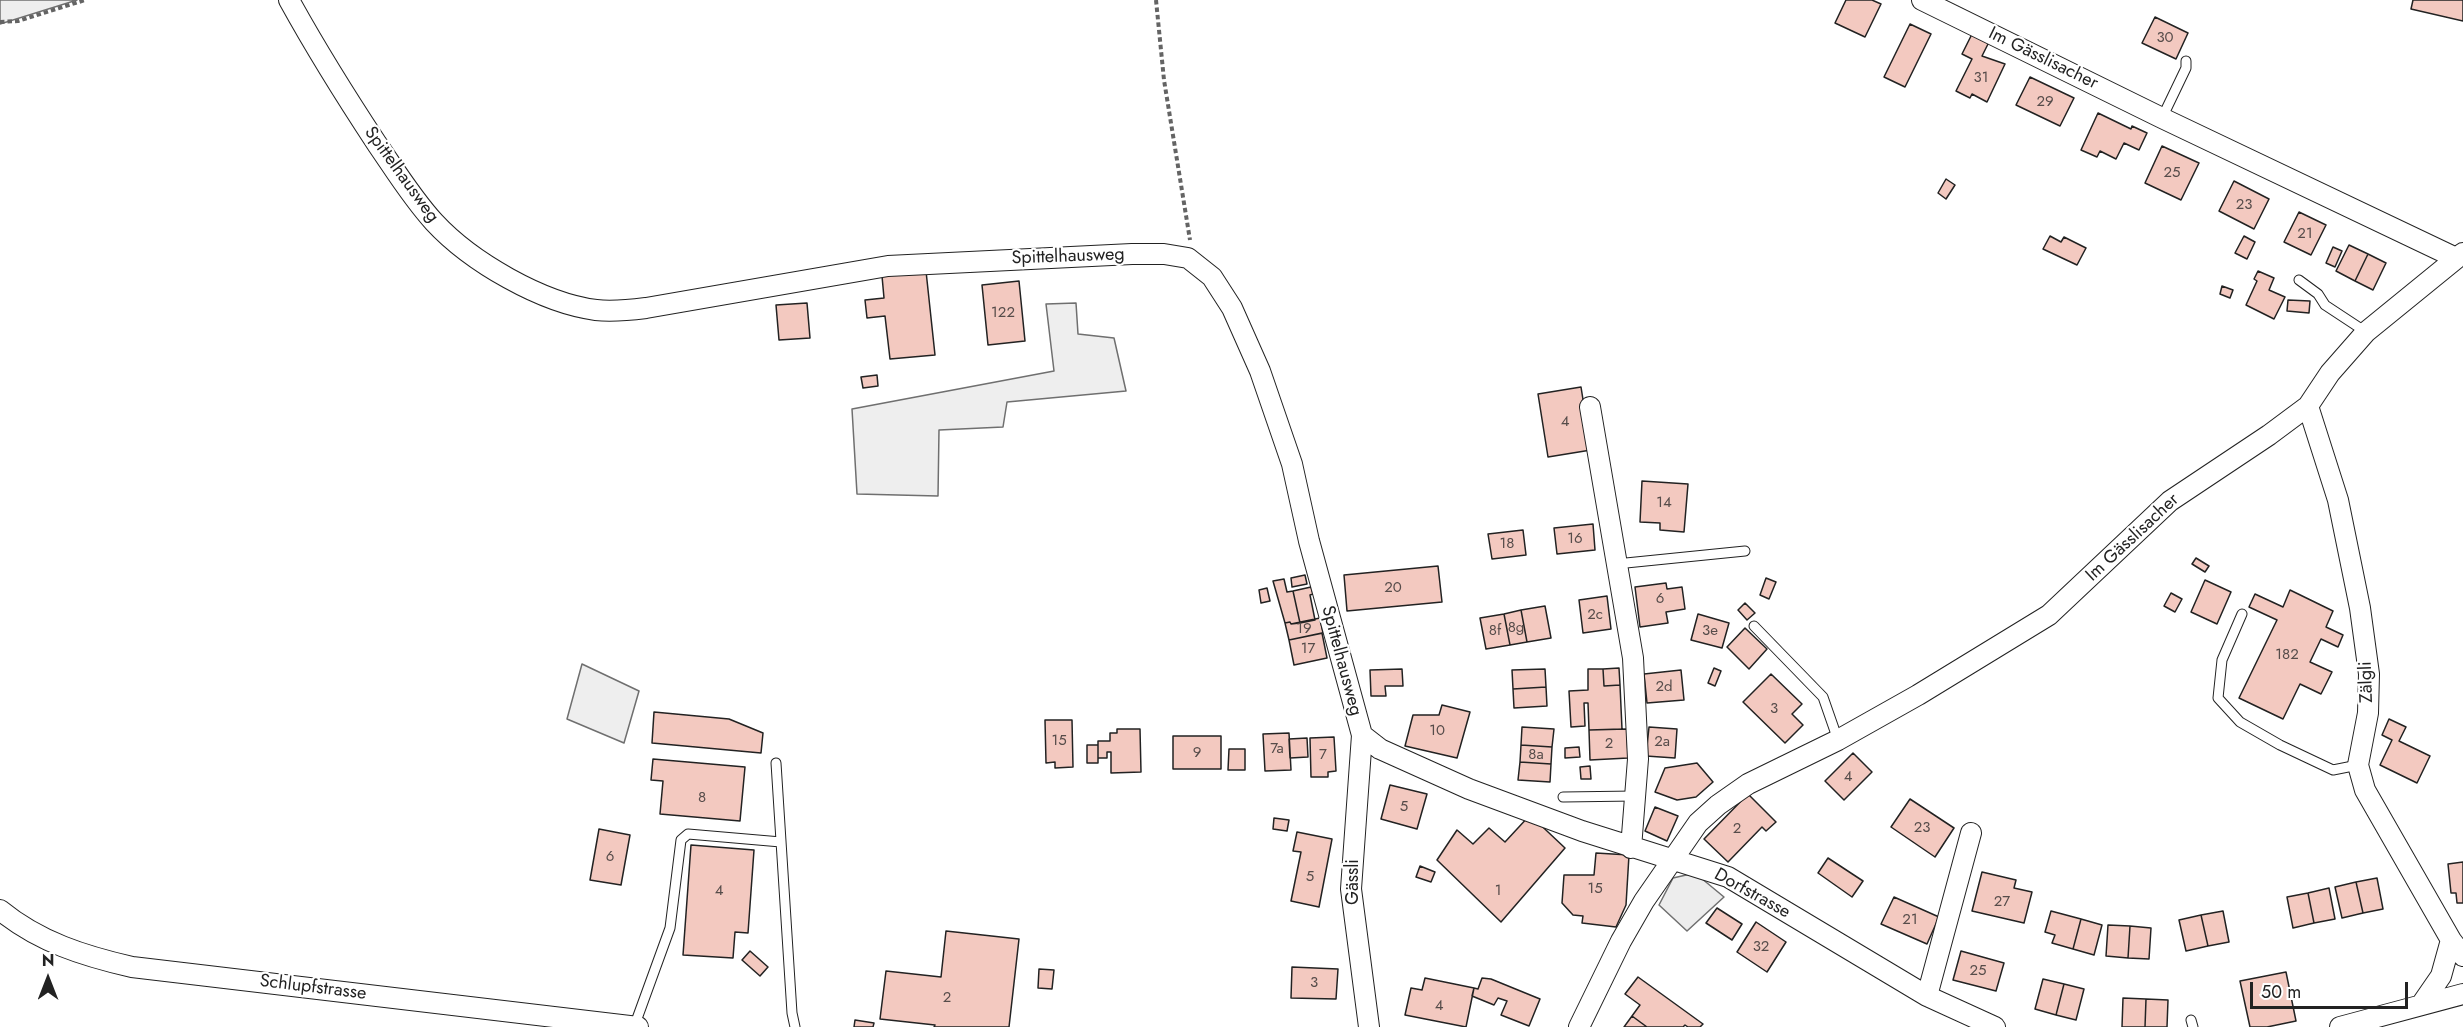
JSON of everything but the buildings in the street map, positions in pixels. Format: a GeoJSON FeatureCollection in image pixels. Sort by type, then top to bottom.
{"type":"FeatureCollection","features":[{"type":"Feature","properties":{"kind":"street","name":"Spittelhausweg"},"geometry":{"type":"LineString","coordinates":[[289,0],[330,73],[404,184],[435,223],[477,258],[500,272],[541,294],[578,306],[611,310],[646,308],[888,267],[1141,254],[1188,258],[1204,269],[1220,288],[1232,308],[1260,371],[1292,464],[1309,541],[1362,735],[1380,749],[1469,789],[1631,848],[1673,860]]}},
{"type":"Feature","properties":{"kind":"street","name":"Im Gässlisacher"},"geometry":{"type":"LineString","coordinates":[[1673,860],[1698,823],[1718,805],[1748,784],[1838,740],[1981,658],[2049,615],[2170,501],[2308,406],[2330,373],[2366,332],[2460,256],[2162,118],[1922,0]]}},
{"type":"Feature","properties":{"kind":"street","name":"Zälgli"},"geometry":{"type":"LineString","coordinates":[[2308,406],[2338,500],[2360,608],[2368,663],[2368,713],[2358,765],[2365,790],[2457,948],[2421,1005]]}},
{"type":"Feature","properties":{"kind":"street"},"geometry":{"type":"LineString","coordinates":[[1590,407],[1633,658],[1638,759],[1631,848]]}},
{"type":"Feature","properties":{"kind":"street","name":"Gässli"},"geometry":{"type":"LineString","coordinates":[[1362,735],[1351,889],[1369,1027]]}},
{"type":"Feature","properties":{"kind":"street"},"geometry":{"type":"LineString","coordinates":[[1927,996],[1971,833]]}},
{"type":"Feature","properties":{"kind":"street"},"geometry":{"type":"LineString","coordinates":[[1579,1027],[1621,940],[1644,901],[1673,860]]}},
{"type":"Feature","properties":{"kind":"street","name":"Dorfstrasse"},"geometry":{"type":"LineString","coordinates":[[1673,860],[1728,877],[1927,996],[1995,1027]]}},
{"type":"Feature","properties":{"kind":"street","name":"Schlupfstrasse"},"geometry":{"type":"LineString","coordinates":[[0,910],[21,925],[68,949],[85,956],[132,967],[636,1027]]}},
{"type":"Feature","properties":{"kind":"street"},"geometry":{"type":"LineString","coordinates":[[2340,1027],[2463,994]]}},
{"type":"Feature","properties":{"kind":"lane"},"geometry":{"type":"LineString","coordinates":[[2162,118],[2186,68],[2186,61]]}},
{"type":"Feature","properties":{"kind":"lane"},"geometry":{"type":"LineString","coordinates":[[2299,280],[2318,294],[2325,305],[2366,332]]}},
{"type":"Feature","properties":{"kind":"lane"},"geometry":{"type":"LineString","coordinates":[[1616,564],[1745,551]]}},
{"type":"Feature","properties":{"kind":"lane"},"geometry":{"type":"LineString","coordinates":[[2242,614],[2222,660],[2218,698],[2240,722],[2280,745],[2333,770],[2358,765]]}},
{"type":"Feature","properties":{"kind":"lane"},"geometry":{"type":"LineString","coordinates":[[1754,626],[1823,697],[1838,740]]}},
{"type":"Feature","properties":{"kind":"lane"},"geometry":{"type":"LineString","coordinates":[[776,763],[792,1013],[795,1027]]}},
{"type":"Feature","properties":{"kind":"lane"},"geometry":{"type":"LineString","coordinates":[[1563,797],[1635,796]]}},
{"type":"Feature","properties":{"kind":"lane"},"geometry":{"type":"LineString","coordinates":[[636,1027],[670,928],[681,840],[688,834],[781,842]]}},
{"type":"Feature","properties":{"kind":"path"},"geometry":{"type":"LineString","coordinates":[[0,22],[18,21],[85,0]]}},
{"type":"Feature","properties":{"kind":"path"},"geometry":{"type":"LineString","coordinates":[[1156,0],[1164,80],[1189,230],[1188,258]]}},
{"type":"Feature","properties":{"kind":"shaded area"},"geometry":{"type":"Polygon","coordinates":[[[0,0],[77,0],[0,24],[0,0]]]}},
{"type":"Feature","properties":{"kind":"shaded area"},"geometry":{"type":"Polygon","coordinates":[[[1076,303],[1078,334],[1114,338],[1126,391],[1007,402],[1003,427],[939,430],[938,496],[857,494],[852,409],[1054,371],[1046,304],[1076,303]]]}},
{"type":"Feature","properties":{"kind":"shaded area"},"geometry":{"type":"Polygon","coordinates":[[[582,664],[639,691],[624,743],[567,719],[582,664]]]}},
{"type":"Feature","properties":{"kind":"shaded area"},"geometry":{"type":"Polygon","coordinates":[[[1695,873],[1724,897],[1687,931],[1659,905],[1673,878],[1695,873]]]}}]}
